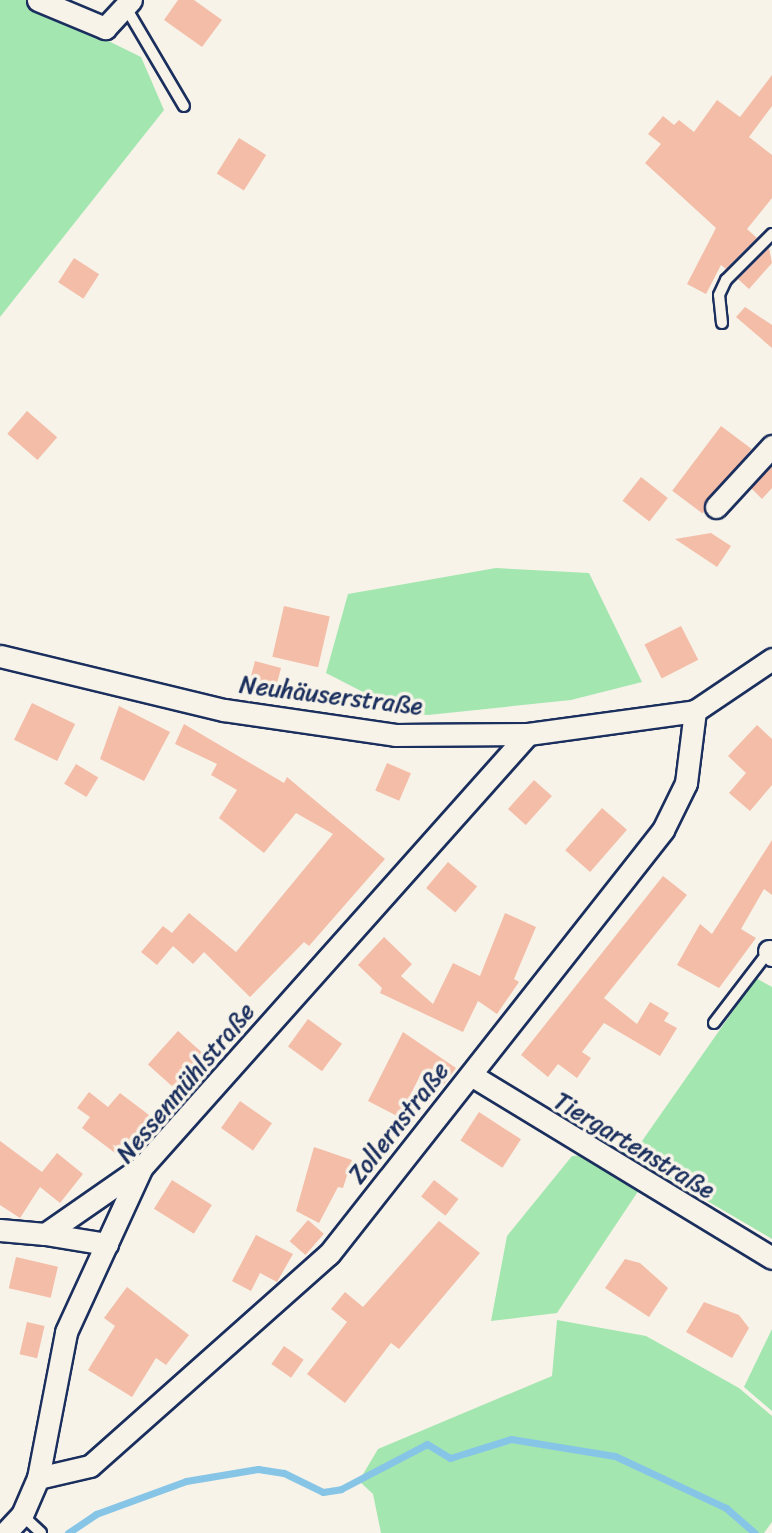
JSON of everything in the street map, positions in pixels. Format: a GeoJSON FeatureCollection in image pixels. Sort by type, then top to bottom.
{"type":"FeatureCollection","features":[{"type":"Feature","properties":{"kind":"street"},"geometry":{"type":"LineString","coordinates":[[38,0],[105,28],[128,3]]}},
{"type":"Feature","properties":{"kind":"street"},"geometry":{"type":"LineString","coordinates":[[716,507],[772,446]]}},
{"type":"Feature","properties":{"kind":"street","name":"Neuhäuserstraße"},"geometry":{"type":"LineString","coordinates":[[0,656],[224,710],[396,735],[528,734],[695,711],[772,659]]}},
{"type":"Feature","properties":{"kind":"street","name":"Zollernstraße"},"geometry":{"type":"LineString","coordinates":[[38,1478],[90,1466],[294,1288],[329,1254],[663,830],[686,783],[695,711]]}},
{"type":"Feature","properties":{"kind":"street","name":"Nessenmühlstraße"},"geometry":{"type":"LineString","coordinates":[[5,1533],[22,1515],[38,1478],[66,1332],[142,1167],[528,734]]}},
{"type":"Feature","properties":{"kind":"street","name":"Tiergartenstraße"},"geometry":{"type":"LineString","coordinates":[[471,1075],[772,1258]]}},
{"type":"Feature","properties":{"kind":"street"},"geometry":{"type":"LineString","coordinates":[[45,1234],[142,1167]]}},
{"type":"Feature","properties":{"kind":"street"},"geometry":{"type":"LineString","coordinates":[[0,1230],[107,1244]]}},
{"type":"Feature","properties":{"kind":"lane"},"geometry":{"type":"LineString","coordinates":[[128,3],[184,106]]}},
{"type":"Feature","properties":{"kind":"lane"},"geometry":{"type":"LineString","coordinates":[[722,323],[719,295],[726,280],[772,234]]}},
{"type":"Feature","properties":{"kind":"lane"},"geometry":{"type":"LineString","coordinates":[[714,1023],[770,953]]}},
{"type":"Feature","properties":{"kind":"lane"},"geometry":{"type":"LineString","coordinates":[[22,1515],[40,1532]]}},
{"type":"Feature","properties":{"kind":"green space"},"geometry":{"type":"Polygon","coordinates":[[[0,0],[25,0],[141,57],[164,110],[0,317],[0,0]]]}},
{"type":"Feature","properties":{"kind":"green space"},"geometry":{"type":"Polygon","coordinates":[[[496,568],[589,573],[642,682],[571,700],[428,715],[402,712],[326,673],[348,594],[496,568]]]}},
{"type":"Feature","properties":{"kind":"green space"},"geometry":{"type":"Polygon","coordinates":[[[756,978],[772,987],[772,1239],[653,1169],[557,1313],[491,1321],[507,1236],[572,1156],[635,1151],[756,978]]]}},
{"type":"Feature","properties":{"kind":"green space"},"geometry":{"type":"Polygon","coordinates":[[[557,1320],[646,1336],[739,1388],[772,1416],[772,1522],[764,1533],[381,1533],[373,1494],[359,1481],[378,1449],[552,1376],[557,1320]]]}},
{"type":"Feature","properties":{"kind":"green space"},"geometry":{"type":"Polygon","coordinates":[[[772,1329],[772,1411],[744,1387],[772,1329]]]}},
{"type":"Feature","properties":{"kind":"building"},"geometry":{"type":"Polygon","coordinates":[[[178,0],[194,0],[222,20],[202,47],[164,20],[178,0]]]}},
{"type":"Feature","properties":{"kind":"building"},"geometry":{"type":"Polygon","coordinates":[[[772,75],[772,106],[749,137],[772,155],[772,198],[747,229],[757,238],[726,269],[721,265],[706,294],[687,284],[716,228],[645,163],[661,144],[648,134],[663,116],[674,125],[679,120],[694,132],[717,100],[740,117],[772,75]]]}},
{"type":"Feature","properties":{"kind":"building"},"geometry":{"type":"Polygon","coordinates":[[[239,138],[266,155],[244,191],[217,174],[239,138]]]}},
{"type":"Feature","properties":{"kind":"building"},"geometry":{"type":"Polygon","coordinates":[[[769,248],[772,263],[749,289],[738,279],[769,248]]]}},
{"type":"Feature","properties":{"kind":"building"},"geometry":{"type":"Polygon","coordinates":[[[74,258],[99,274],[83,299],[58,282],[74,258]]]}},
{"type":"Feature","properties":{"kind":"building"},"geometry":{"type":"Polygon","coordinates":[[[745,307],[772,325],[772,348],[736,317],[745,307]]]}},
{"type":"Feature","properties":{"kind":"building"},"geometry":{"type":"Polygon","coordinates":[[[27,411],[57,437],[38,460],[7,434],[27,411]]]}},
{"type":"Feature","properties":{"kind":"building"},"geometry":{"type":"Polygon","coordinates":[[[721,426],[751,449],[703,514],[672,491],[721,426]]]}},
{"type":"Feature","properties":{"kind":"building"},"geometry":{"type":"Polygon","coordinates":[[[772,466],[772,488],[762,499],[751,488],[772,466]]]}},
{"type":"Feature","properties":{"kind":"building"},"geometry":{"type":"Polygon","coordinates":[[[641,477],[668,498],[649,522],[623,501],[641,477]]]}},
{"type":"Feature","properties":{"kind":"building"},"geometry":{"type":"Polygon","coordinates":[[[711,533],[731,546],[717,567],[675,539],[711,533]]]}},
{"type":"Feature","properties":{"kind":"building"},"geometry":{"type":"Polygon","coordinates":[[[284,606],[330,617],[318,667],[272,657],[284,606]]]}},
{"type":"Feature","properties":{"kind":"building"},"geometry":{"type":"Polygon","coordinates":[[[681,626],[698,660],[662,678],[644,645],[681,626]]]}},
{"type":"Feature","properties":{"kind":"building"},"geometry":{"type":"Polygon","coordinates":[[[255,661],[281,668],[276,688],[250,681],[255,661]]]}},
{"type":"Feature","properties":{"kind":"building"},"geometry":{"type":"Polygon","coordinates":[[[32,703],[75,724],[57,761],[14,740],[32,703]]]}},
{"type":"Feature","properties":{"kind":"building"},"geometry":{"type":"Polygon","coordinates":[[[119,706],[170,732],[144,781],[100,759],[119,706]]]}},
{"type":"Feature","properties":{"kind":"building"},"geometry":{"type":"Polygon","coordinates":[[[184,724],[284,783],[287,777],[385,859],[309,946],[304,942],[250,997],[204,952],[193,964],[173,946],[157,965],[141,952],[163,926],[172,933],[189,913],[236,952],[333,834],[296,813],[264,853],[219,818],[237,790],[211,775],[217,764],[175,744],[184,724]]]}},
{"type":"Feature","properties":{"kind":"building"},"geometry":{"type":"Polygon","coordinates":[[[757,725],[772,739],[772,785],[750,811],[729,793],[746,773],[728,756],[757,725]]]}},
{"type":"Feature","properties":{"kind":"building"},"geometry":{"type":"Polygon","coordinates":[[[387,763],[411,773],[399,801],[375,791],[387,763]]]}},
{"type":"Feature","properties":{"kind":"building"},"geometry":{"type":"Polygon","coordinates":[[[76,764],[98,777],[86,797],[64,784],[76,764]]]}},
{"type":"Feature","properties":{"kind":"building"},"geometry":{"type":"Polygon","coordinates":[[[534,780],[552,796],[526,825],[508,809],[534,780]]]}},
{"type":"Feature","properties":{"kind":"building"},"geometry":{"type":"Polygon","coordinates":[[[602,808],[627,830],[590,872],[565,850],[602,808]]]}},
{"type":"Feature","properties":{"kind":"building"},"geometry":{"type":"Polygon","coordinates":[[[772,840],[772,895],[764,889],[741,929],[756,938],[719,988],[677,965],[700,924],[712,934],[772,840]]]}},
{"type":"Feature","properties":{"kind":"building"},"geometry":{"type":"Polygon","coordinates":[[[448,862],[477,886],[455,912],[426,888],[448,862]]]}},
{"type":"Feature","properties":{"kind":"building"},"geometry":{"type":"Polygon","coordinates":[[[663,876],[687,895],[604,998],[637,1024],[650,1002],[669,1013],[664,1021],[677,1028],[660,1056],[604,1023],[582,1052],[591,1058],[577,1078],[558,1064],[548,1077],[521,1055],[663,876]]]}},
{"type":"Feature","properties":{"kind":"building"},"geometry":{"type":"Polygon","coordinates":[[[505,913],[536,927],[514,979],[519,982],[497,1014],[478,1001],[463,1032],[380,993],[382,988],[358,965],[384,937],[412,964],[401,976],[433,1004],[453,963],[480,976],[505,913]]]}},
{"type":"Feature","properties":{"kind":"building"},"geometry":{"type":"Polygon","coordinates":[[[308,1019],[342,1044],[322,1071],[288,1047],[308,1019]]]}},
{"type":"Feature","properties":{"kind":"building"},"geometry":{"type":"Polygon","coordinates":[[[178,1031],[205,1055],[175,1089],[148,1064],[178,1031]]]}},
{"type":"Feature","properties":{"kind":"building"},"geometry":{"type":"Polygon","coordinates":[[[403,1032],[456,1068],[444,1084],[423,1070],[399,1117],[368,1101],[403,1032]]]}},
{"type":"Feature","properties":{"kind":"building"},"geometry":{"type":"Polygon","coordinates":[[[89,1092],[108,1107],[120,1093],[149,1115],[123,1159],[82,1128],[90,1117],[77,1108],[89,1092]]]}},
{"type":"Feature","properties":{"kind":"building"},"geometry":{"type":"Polygon","coordinates":[[[240,1101],[272,1123],[253,1150],[221,1128],[240,1101]]]}},
{"type":"Feature","properties":{"kind":"building"},"geometry":{"type":"Polygon","coordinates":[[[479,1112],[521,1139],[502,1168],[460,1141],[479,1112]]]}},
{"type":"Feature","properties":{"kind":"building"},"geometry":{"type":"Polygon","coordinates":[[[0,1141],[42,1172],[57,1153],[83,1174],[60,1203],[40,1187],[20,1218],[0,1205],[0,1141]]]}},
{"type":"Feature","properties":{"kind":"building"},"geometry":{"type":"Polygon","coordinates":[[[314,1147],[352,1160],[343,1188],[338,1187],[319,1223],[296,1211],[314,1147]]]}},
{"type":"Feature","properties":{"kind":"building"},"geometry":{"type":"Polygon","coordinates":[[[172,1180],[212,1205],[194,1234],[154,1209],[172,1180]]]}},
{"type":"Feature","properties":{"kind":"building"},"geometry":{"type":"Polygon","coordinates":[[[434,1180],[458,1199],[445,1216],[421,1197],[434,1180]]]}},
{"type":"Feature","properties":{"kind":"building"},"geometry":{"type":"Polygon","coordinates":[[[308,1220],[324,1234],[305,1255],[290,1241],[308,1220]]]}},
{"type":"Feature","properties":{"kind":"building"},"geometry":{"type":"Polygon","coordinates":[[[439,1221],[480,1253],[399,1349],[391,1343],[345,1403],[307,1374],[347,1322],[331,1309],[345,1292],[363,1307],[439,1221]]]}},
{"type":"Feature","properties":{"kind":"building"},"geometry":{"type":"Polygon","coordinates":[[[256,1235],[293,1254],[277,1282],[260,1273],[251,1291],[232,1281],[256,1235]]]}},
{"type":"Feature","properties":{"kind":"building"},"geometry":{"type":"Polygon","coordinates":[[[16,1257],[58,1267],[51,1298],[9,1288],[16,1257]]]}},
{"type":"Feature","properties":{"kind":"building"},"geometry":{"type":"Polygon","coordinates":[[[625,1259],[640,1263],[668,1288],[649,1317],[605,1288],[625,1259]]]}},
{"type":"Feature","properties":{"kind":"building"},"geometry":{"type":"Polygon","coordinates":[[[127,1287],[189,1335],[166,1365],[156,1358],[132,1397],[88,1370],[115,1326],[104,1318],[127,1287]]]}},
{"type":"Feature","properties":{"kind":"building"},"geometry":{"type":"Polygon","coordinates":[[[704,1302],[739,1315],[749,1328],[732,1358],[686,1332],[704,1302]]]}},
{"type":"Feature","properties":{"kind":"building"},"geometry":{"type":"Polygon","coordinates":[[[27,1322],[45,1326],[37,1358],[20,1354],[27,1322]]]}},
{"type":"Feature","properties":{"kind":"building"},"geometry":{"type":"Polygon","coordinates":[[[284,1346],[304,1360],[291,1378],[271,1364],[284,1346]]]}},
{"type":"Feature","properties":{"kind":"waterway"},"geometry":{"type":"LineString","coordinates":[[68,1533],[96,1514],[186,1481],[258,1469],[284,1473],[323,1492],[341,1489],[427,1444],[450,1458],[511,1439],[615,1456],[726,1508],[755,1533]]}}]}
